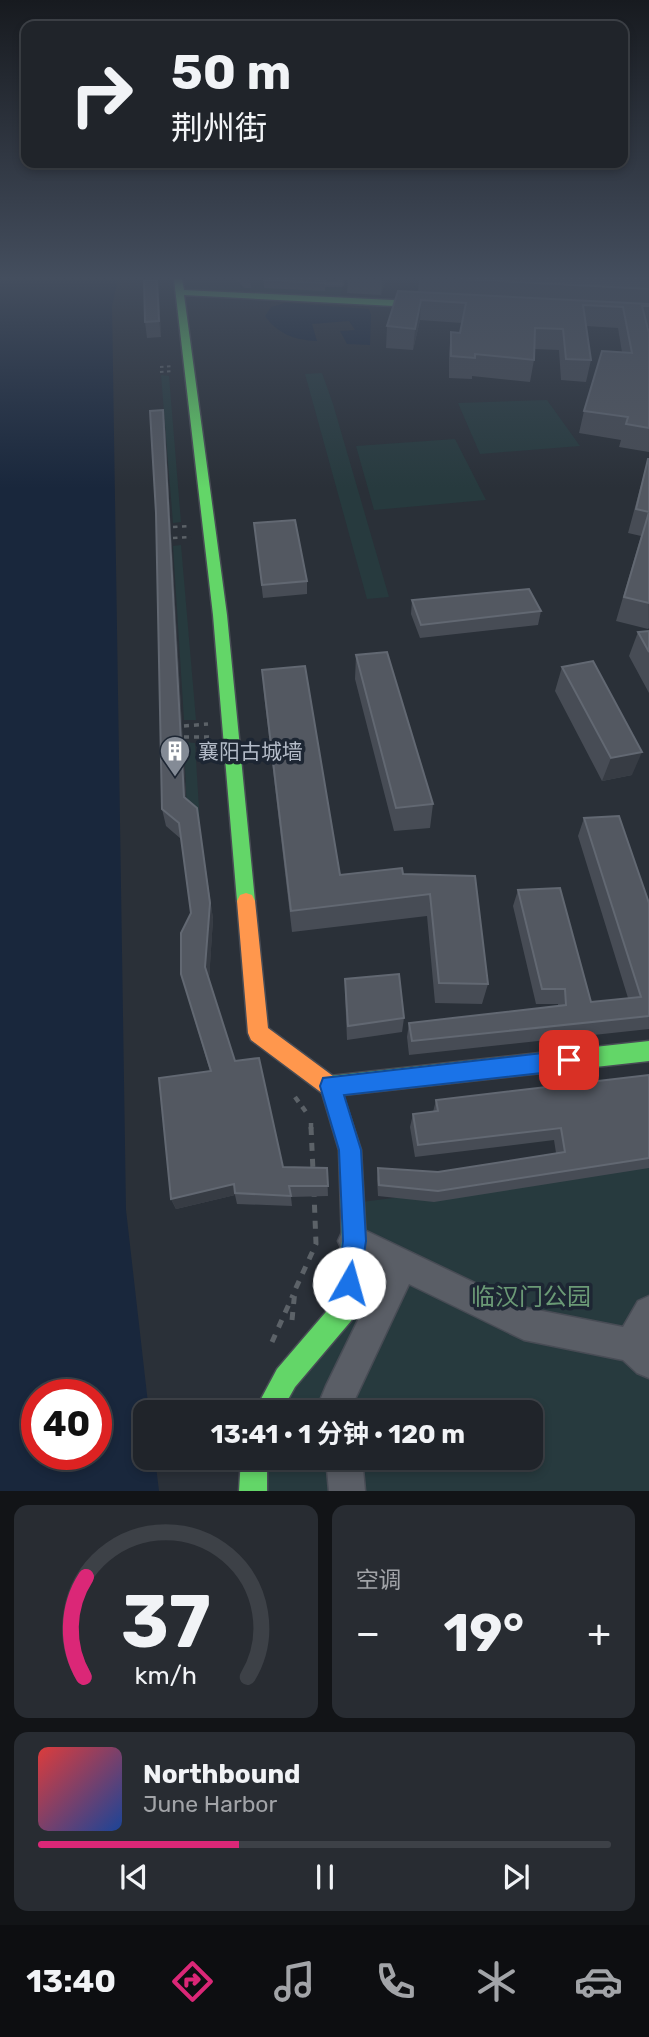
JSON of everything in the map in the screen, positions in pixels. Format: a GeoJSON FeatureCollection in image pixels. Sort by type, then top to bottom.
{"type":"FeatureCollection","features":[{"type":"Feature","properties":{"kind":"street"},"geometry":{"type":"LineString","coordinates":[[186,349],[220,615],[258,1033],[330,1086],[350,1150],[355,1241],[342,1312],[286,1378],[274,1400]]}},
{"type":"Feature","properties":{"kind":"street"},"geometry":{"type":"LineString","coordinates":[[330,1086],[649,1051]]}},
{"type":"Feature","properties":{"kind":"street"},"geometry":{"type":"LineString","coordinates":[[355,1241],[524,1324],[640,1353],[649,1312]]}},
{"type":"Feature","properties":{"kind":"street"},"geometry":{"type":"LineString","coordinates":[[338,1400],[402,1264]]}},
{"type":"Feature","properties":{"kind":"street"},"geometry":{"type":"LineString","coordinates":[[253,1491],[254,1470]]}},
{"type":"Feature","properties":{"kind":"street"},"geometry":{"type":"LineString","coordinates":[[345,1470],[347,1491]]}},
{"type":"Feature","properties":{"kind":"path"},"geometry":{"type":"LineString","coordinates":[[160,367],[175,366]]}},
{"type":"Feature","properties":{"kind":"path"},"geometry":{"type":"LineString","coordinates":[[160,372],[176,371]]}},
{"type":"Feature","properties":{"kind":"path"},"geometry":{"type":"LineString","coordinates":[[173,527],[192,526]]}},
{"type":"Feature","properties":{"kind":"path"},"geometry":{"type":"LineString","coordinates":[[173,538],[194,537]]}},
{"type":"Feature","properties":{"kind":"path"},"geometry":{"type":"LineString","coordinates":[[184,726],[214,723]]}},
{"type":"Feature","properties":{"kind":"path"},"geometry":{"type":"LineString","coordinates":[[184,737],[215,737]]}},
{"type":"Feature","properties":{"kind":"green space"},"geometry":{"type":"Polygon","coordinates":[[[322,373],[389,597],[367,599],[305,374],[322,373]]]}},
{"type":"Feature","properties":{"kind":"green space"},"geometry":{"type":"Polygon","coordinates":[[[161,375],[169,376],[181,522],[173,523],[161,375]]]}},
{"type":"Feature","properties":{"kind":"green space"},"geometry":{"type":"Polygon","coordinates":[[[547,400],[580,446],[480,454],[458,403],[547,400]]]}},
{"type":"Feature","properties":{"kind":"green space"},"geometry":{"type":"Polygon","coordinates":[[[455,439],[486,500],[374,510],[356,446],[455,439]]]}},
{"type":"Feature","properties":{"kind":"green space"},"geometry":{"type":"Polygon","coordinates":[[[181,545],[196,720],[184,720],[173,546],[181,545]]]}},
{"type":"Feature","properties":{"kind":"green space"},"geometry":{"type":"Polygon","coordinates":[[[184,742],[195,743],[200,825],[187,814],[184,742]]]}},
{"type":"Feature","properties":{"kind":"green space","name":"临汉门公园"},"geometry":{"type":"Polygon","coordinates":[[[649,1166],[649,1491],[254,1491],[254,1470],[543,1470],[543,1400],[274,1400],[286,1378],[342,1312],[353,1203],[649,1166]]]}},
{"type":"Feature","properties":{"kind":"water"},"geometry":{"type":"Polygon","coordinates":[[[0,349],[113,349],[126,1210],[148,1400],[133,1400],[133,1470],[156,1470],[159,1491],[0,1491],[0,349]]]}},
{"type":"Feature","properties":{"kind":"building"},"geometry":{"type":"Polygon","coordinates":[[[451,349],[534,349],[534,360],[475,354],[475,358],[451,356],[451,349]]]}},
{"type":"Feature","properties":{"kind":"building"},"geometry":{"type":"Polygon","coordinates":[[[565,349],[589,349],[591,360],[566,359],[565,349]]]}},
{"type":"Feature","properties":{"kind":"building"},"geometry":{"type":"Polygon","coordinates":[[[631,349],[649,349],[649,428],[626,424],[628,417],[584,411],[602,351],[632,353],[631,349]]]}},
{"type":"Feature","properties":{"kind":"building","name":"襄阳古城墙"},"geometry":{"type":"Polygon","coordinates":[[[163,410],[184,797],[197,808],[210,903],[205,967],[235,1061],[259,1058],[283,1167],[327,1168],[328,1186],[289,1186],[291,1196],[235,1193],[234,1184],[171,1199],[159,1078],[211,1071],[181,974],[181,933],[191,913],[179,823],[162,809],[156,513],[150,411],[163,410]]]}},
{"type":"Feature","properties":{"kind":"building"},"geometry":{"type":"Polygon","coordinates":[[[649,459],[649,512],[636,509],[649,459]]]}},
{"type":"Feature","properties":{"kind":"building"},"geometry":{"type":"Polygon","coordinates":[[[649,512],[649,603],[624,597],[649,512]]]}},
{"type":"Feature","properties":{"kind":"building"},"geometry":{"type":"Polygon","coordinates":[[[295,520],[307,581],[262,585],[254,523],[295,520]]]}},
{"type":"Feature","properties":{"kind":"building"},"geometry":{"type":"Polygon","coordinates":[[[529,589],[541,611],[421,625],[412,600],[529,589]]]}},
{"type":"Feature","properties":{"kind":"building"},"geometry":{"type":"Polygon","coordinates":[[[649,631],[649,652],[638,632],[649,631]]]}},
{"type":"Feature","properties":{"kind":"building"},"geometry":{"type":"Polygon","coordinates":[[[387,652],[433,804],[396,808],[356,655],[387,652]]]}},
{"type":"Feature","properties":{"kind":"building"},"geometry":{"type":"Polygon","coordinates":[[[593,661],[642,752],[611,758],[562,667],[593,661]]]}},
{"type":"Feature","properties":{"kind":"building"},"geometry":{"type":"Polygon","coordinates":[[[305,666],[340,875],[402,868],[403,874],[475,876],[488,984],[439,983],[430,894],[291,911],[262,670],[305,666]]]}},
{"type":"Feature","properties":{"kind":"building"},"geometry":{"type":"Polygon","coordinates":[[[619,816],[649,903],[649,1016],[412,1041],[409,1023],[566,1005],[565,989],[542,989],[518,890],[560,888],[591,1002],[641,997],[584,818],[619,816]]]}},
{"type":"Feature","properties":{"kind":"building"},"geometry":{"type":"Polygon","coordinates":[[[399,974],[404,1018],[348,1026],[345,979],[399,974]]]}},
{"type":"Feature","properties":{"kind":"building"},"geometry":{"type":"Polygon","coordinates":[[[649,1075],[649,1158],[438,1191],[379,1185],[378,1168],[438,1172],[565,1152],[561,1128],[418,1145],[413,1114],[438,1111],[436,1100],[649,1075]]]}},
{"type":"Feature","properties":{"kind":"traffic: fast"},"geometry":{"type":"LineString","coordinates":[[187,349],[220,615],[246,901]]}},
{"type":"Feature","properties":{"kind":"traffic: fast"},"geometry":{"type":"LineString","coordinates":[[330,1086],[649,1051]]}},
{"type":"Feature","properties":{"kind":"traffic: fast"},"geometry":{"type":"LineString","coordinates":[[274,1400],[286,1378],[342,1312],[354,1241],[350,1150],[332,1092]]}},
{"type":"Feature","properties":{"kind":"traffic: fast"},"geometry":{"type":"LineString","coordinates":[[253,1491],[254,1470]]}},
{"type":"Feature","properties":{"kind":"traffic: slow"},"geometry":{"type":"LineString","coordinates":[[246,901],[258,1033],[330,1086],[332,1092]]}},
{"type":"Feature","properties":{"kind":"place","name":"襄阳古城墙"},"geometry":{"type":"Point","coordinates":[175,778]}},
{"type":"Feature","properties":{"kind":"route"},"geometry":{"type":"LineString","coordinates":[[349,1283],[355,1241],[350,1150],[330,1086],[569,1060]]}}]}
